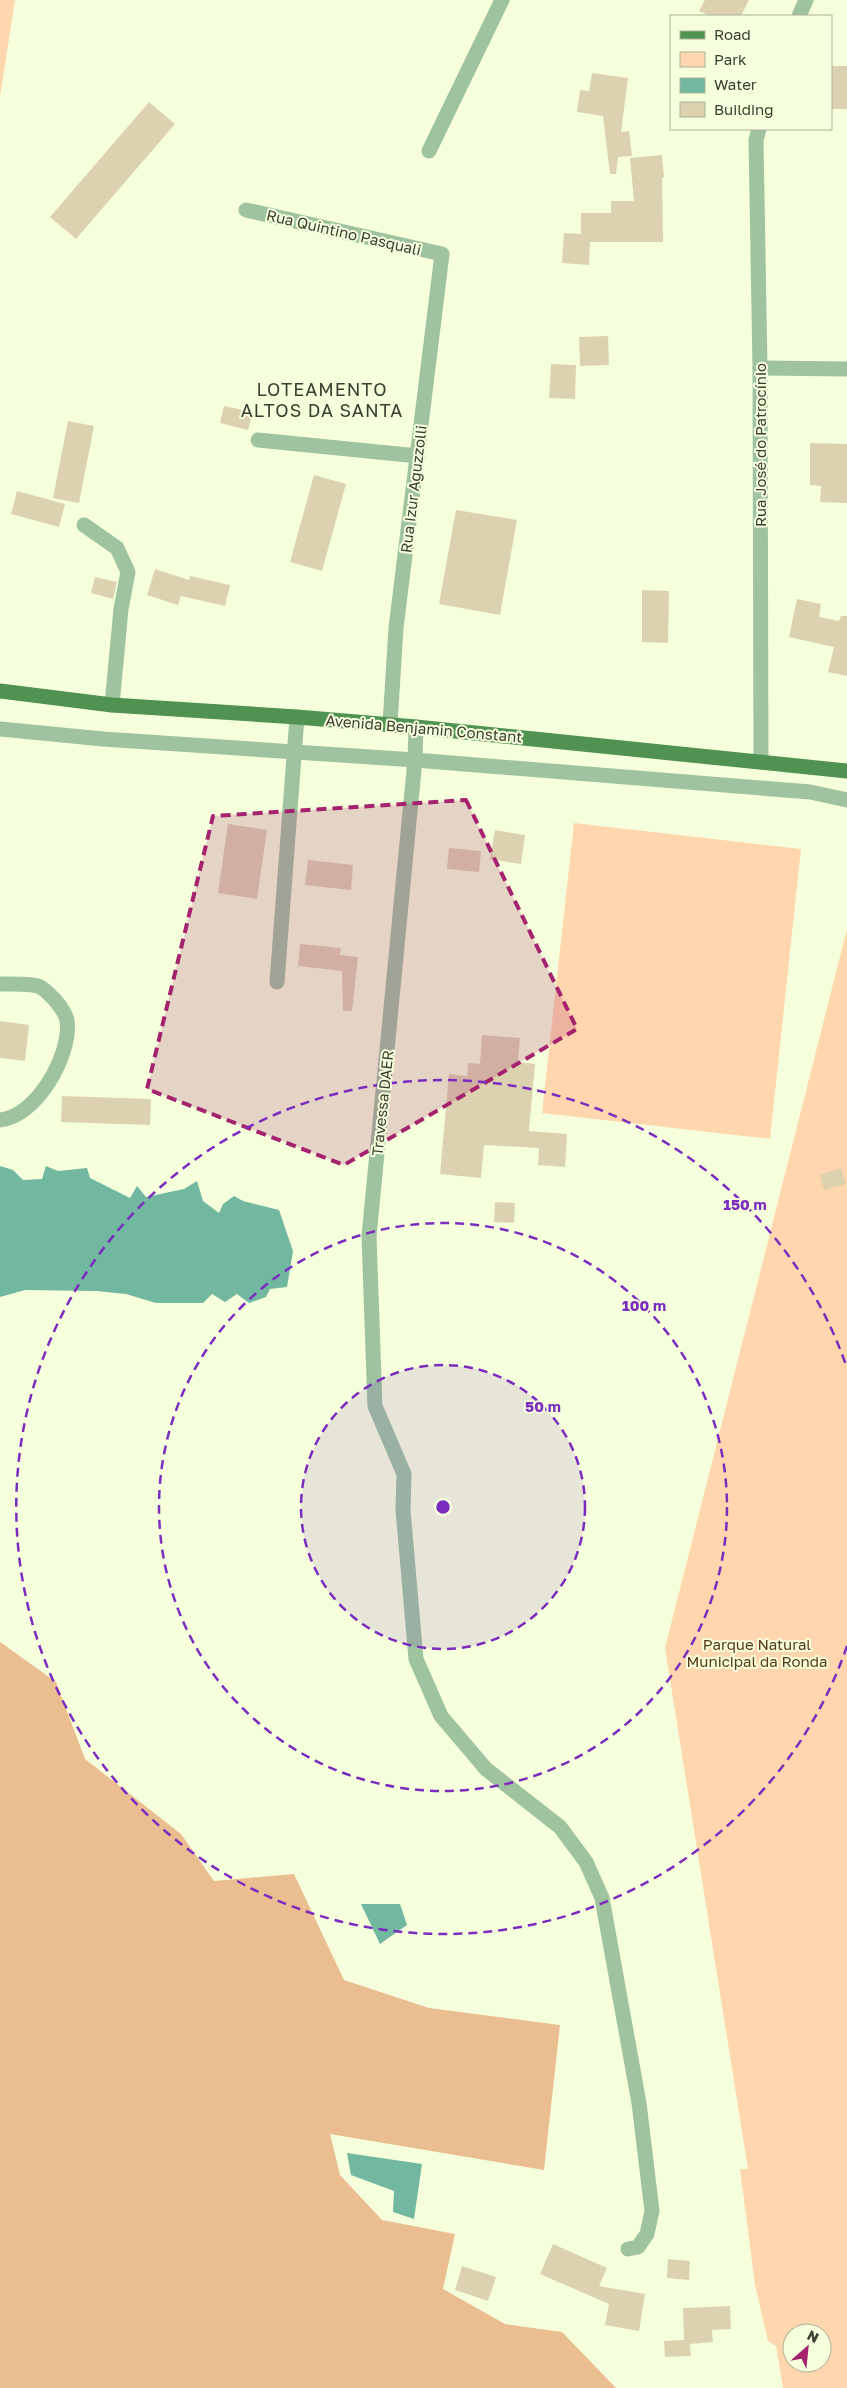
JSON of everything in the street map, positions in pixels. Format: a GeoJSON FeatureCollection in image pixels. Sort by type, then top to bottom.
{"type":"FeatureCollection","features":[{"type":"Feature","properties":{"kind":"main road","name":"Avenida Benjamin Constant"},"geometry":{"type":"LineString","coordinates":[[0,691],[112,705],[297,716],[390,724],[847,771]]}},
{"type":"Feature","properties":{"kind":"street"},"geometry":{"type":"LineString","coordinates":[[429,151],[502,0]]}},
{"type":"Feature","properties":{"kind":"street"},"geometry":{"type":"LineString","coordinates":[[799,15],[806,0]]}},
{"type":"Feature","properties":{"kind":"street","name":"Rua José do Patrocínio"},"geometry":{"type":"LineString","coordinates":[[759,130],[756,140],[760,368],[761,762]]}},
{"type":"Feature","properties":{"kind":"street","name":"Rua Quintino Pasquali"},"geometry":{"type":"LineString","coordinates":[[246,210],[442,254]]}},
{"type":"Feature","properties":{"kind":"street","name":"Rua Izur Aguzzolli"},"geometry":{"type":"LineString","coordinates":[[390,724],[396,628],[442,254]]}},
{"type":"Feature","properties":{"kind":"street"},"geometry":{"type":"LineString","coordinates":[[760,368],[847,369]]}},
{"type":"Feature","properties":{"kind":"street"},"geometry":{"type":"LineString","coordinates":[[258,440],[418,456]]}},
{"type":"Feature","properties":{"kind":"street"},"geometry":{"type":"LineString","coordinates":[[84,525],[116,548],[128,572],[121,609],[112,705]]}},
{"type":"Feature","properties":{"kind":"street"},"geometry":{"type":"LineString","coordinates":[[277,982],[297,716]]}},
{"type":"Feature","properties":{"kind":"street","name":"Travessa DAER"},"geometry":{"type":"LineString","coordinates":[[416,727],[415,760],[369,1236],[375,1406],[404,1474],[403,1510],[416,1658],[442,1716],[486,1769],[560,1827],[586,1862],[602,1898],[639,2103],[652,2212],[647,2234],[638,2247],[628,2249]]}},
{"type":"Feature","properties":{"kind":"street"},"geometry":{"type":"LineString","coordinates":[[0,729],[102,739],[415,760],[810,792],[847,800]]}},
{"type":"Feature","properties":{"kind":"street"},"geometry":{"type":"LineString","coordinates":[[0,984],[39,986],[55,999],[67,1019],[66,1046],[52,1076],[31,1106],[11,1119],[0,1120]]}},
{"type":"Feature","properties":{"kind":"highlighted area"},"geometry":{"type":"Polygon","coordinates":[[[466,800],[577,1029],[344,1165],[147,1089],[213,816],[466,800]]]}},
{"type":"Feature","properties":{"kind":"green space"},"geometry":{"type":"Polygon","coordinates":[[[0,0],[15,0],[0,97],[0,0]]]}},
{"type":"Feature","properties":{"kind":"green space"},"geometry":{"type":"Polygon","coordinates":[[[574,823],[801,849],[770,1139],[542,1113],[574,823]]]}},
{"type":"Feature","properties":{"kind":"green space","name":"Parque Natural Municipal da Ronda"},"geometry":{"type":"Polygon","coordinates":[[[847,929],[847,2388],[783,2388],[776,2346],[768,2341],[755,2285],[740,2169],[748,2169],[665,1648],[847,929]]]}},
{"type":"Feature","properties":{"kind":"shaded area"},"geometry":{"type":"Polygon","coordinates":[[[0,1642],[56,1682],[85,1759],[181,1834],[214,1881],[294,1874],[344,1980],[429,2008],[560,2025],[544,2170],[330,2134],[340,2175],[382,2220],[455,2234],[443,2289],[505,2324],[562,2332],[616,2388],[0,2388],[0,1642]]]}},
{"type":"Feature","properties":{"kind":"water"},"geometry":{"type":"Polygon","coordinates":[[[0,1166],[13,1170],[23,1180],[42,1179],[46,1166],[58,1171],[87,1168],[90,1178],[130,1198],[137,1186],[146,1197],[184,1189],[197,1181],[203,1201],[219,1213],[223,1204],[234,1196],[243,1201],[279,1210],[293,1251],[287,1287],[270,1289],[266,1297],[249,1303],[237,1294],[225,1302],[212,1294],[203,1303],[156,1303],[126,1294],[96,1291],[25,1290],[0,1297],[0,1166]]]}},
{"type":"Feature","properties":{"kind":"water"},"geometry":{"type":"Polygon","coordinates":[[[361,1904],[400,1904],[407,1925],[380,1944],[361,1904]]]}},
{"type":"Feature","properties":{"kind":"water"},"geometry":{"type":"Polygon","coordinates":[[[347,2153],[422,2164],[414,2219],[393,2212],[394,2191],[351,2175],[347,2153]]]}},
{"type":"Feature","properties":{"kind":"building"},"geometry":{"type":"Polygon","coordinates":[[[705,0],[749,0],[742,15],[708,15],[699,11],[705,0]]]}},
{"type":"Feature","properties":{"kind":"building"},"geometry":{"type":"Polygon","coordinates":[[[832,66],[847,66],[847,109],[832,109],[832,66]]]}},
{"type":"Feature","properties":{"kind":"building"},"geometry":{"type":"Polygon","coordinates":[[[592,73],[628,78],[621,132],[629,131],[632,156],[618,157],[616,174],[610,174],[603,116],[577,112],[580,90],[589,91],[592,73]]]}},
{"type":"Feature","properties":{"kind":"building"},"geometry":{"type":"Polygon","coordinates":[[[149,102],[175,124],[76,239],[50,217],[149,102]]]}},
{"type":"Feature","properties":{"kind":"building"},"geometry":{"type":"Polygon","coordinates":[[[662,155],[664,177],[662,178],[663,242],[590,242],[589,265],[562,263],[564,233],[581,234],[581,213],[611,213],[611,201],[634,201],[630,158],[662,155]]]}},
{"type":"Feature","properties":{"kind":"building"},"geometry":{"type":"Polygon","coordinates":[[[608,336],[609,365],[580,366],[579,337],[608,336]]]}},
{"type":"Feature","properties":{"kind":"building"},"geometry":{"type":"Polygon","coordinates":[[[551,364],[576,365],[575,399],[549,398],[551,364]]]}},
{"type":"Feature","properties":{"kind":"building"},"geometry":{"type":"Polygon","coordinates":[[[224,406],[253,412],[248,430],[220,423],[224,406]]]}},
{"type":"Feature","properties":{"kind":"building"},"geometry":{"type":"Polygon","coordinates":[[[68,421],[94,426],[79,503],[53,498],[68,421]]]}},
{"type":"Feature","properties":{"kind":"building"},"geometry":{"type":"Polygon","coordinates":[[[810,443],[847,444],[847,503],[820,502],[821,486],[810,485],[810,443]]]}},
{"type":"Feature","properties":{"kind":"building"},"geometry":{"type":"Polygon","coordinates":[[[314,475],[346,484],[322,571],[290,562],[314,475]]]}},
{"type":"Feature","properties":{"kind":"building"},"geometry":{"type":"Polygon","coordinates":[[[17,491],[65,504],[59,527],[11,514],[17,491]]]}},
{"type":"Feature","properties":{"kind":"building"},"geometry":{"type":"Polygon","coordinates":[[[456,510],[517,520],[500,615],[439,604],[456,510]]]}},
{"type":"Feature","properties":{"kind":"building"},"geometry":{"type":"Polygon","coordinates":[[[155,569],[189,580],[190,576],[230,585],[225,606],[181,596],[178,605],[147,595],[155,569]]]}},
{"type":"Feature","properties":{"kind":"building"},"geometry":{"type":"Polygon","coordinates":[[[95,577],[117,582],[113,599],[91,593],[95,577]]]}},
{"type":"Feature","properties":{"kind":"building"},"geometry":{"type":"Polygon","coordinates":[[[642,590],[669,591],[668,643],[642,642],[642,590]]]}},
{"type":"Feature","properties":{"kind":"building"},"geometry":{"type":"Polygon","coordinates":[[[797,599],[821,604],[819,617],[839,621],[841,616],[847,616],[847,676],[828,672],[834,647],[789,637],[797,599]]]}},
{"type":"Feature","properties":{"kind":"building"},"geometry":{"type":"Polygon","coordinates":[[[228,824],[267,830],[257,899],[218,893],[228,824]]]}},
{"type":"Feature","properties":{"kind":"building"},"geometry":{"type":"Polygon","coordinates":[[[495,830],[525,835],[521,864],[490,859],[495,830]]]}},
{"type":"Feature","properties":{"kind":"building"},"geometry":{"type":"Polygon","coordinates":[[[449,848],[481,851],[479,872],[447,869],[449,848]]]}},
{"type":"Feature","properties":{"kind":"building"},"geometry":{"type":"Polygon","coordinates":[[[308,860],[353,865],[351,890],[305,885],[308,860]]]}},
{"type":"Feature","properties":{"kind":"building"},"geometry":{"type":"Polygon","coordinates":[[[300,944],[341,948],[340,955],[358,957],[352,1011],[343,1011],[342,971],[298,966],[300,944]]]}},
{"type":"Feature","properties":{"kind":"building"},"geometry":{"type":"Polygon","coordinates":[[[0,1021],[29,1025],[25,1061],[0,1058],[0,1021]]]}},
{"type":"Feature","properties":{"kind":"building"},"geometry":{"type":"Polygon","coordinates":[[[482,1035],[520,1038],[518,1062],[535,1064],[529,1131],[567,1134],[565,1167],[538,1165],[539,1148],[484,1145],[481,1178],[440,1174],[449,1074],[467,1076],[468,1063],[480,1064],[482,1035]]]}},
{"type":"Feature","properties":{"kind":"building"},"geometry":{"type":"Polygon","coordinates":[[[62,1096],[151,1099],[150,1125],[61,1122],[62,1096]]]}},
{"type":"Feature","properties":{"kind":"building"},"geometry":{"type":"Polygon","coordinates":[[[841,1168],[846,1184],[824,1190],[820,1175],[841,1168]]]}},
{"type":"Feature","properties":{"kind":"building"},"geometry":{"type":"Polygon","coordinates":[[[495,1202],[515,1203],[514,1223],[494,1222],[495,1202]]]}},
{"type":"Feature","properties":{"kind":"building"},"geometry":{"type":"Polygon","coordinates":[[[553,2244],[607,2268],[599,2286],[645,2294],[639,2331],[605,2325],[609,2304],[540,2274],[553,2244]]]}},
{"type":"Feature","properties":{"kind":"building"},"geometry":{"type":"Polygon","coordinates":[[[668,2259],[690,2261],[689,2280],[667,2278],[668,2259]]]}},
{"type":"Feature","properties":{"kind":"building"},"geometry":{"type":"Polygon","coordinates":[[[462,2266],[496,2277],[488,2301],[455,2290],[462,2266]]]}},
{"type":"Feature","properties":{"kind":"building"},"geometry":{"type":"Polygon","coordinates":[[[730,2306],[731,2329],[712,2330],[713,2342],[690,2344],[691,2356],[665,2357],[664,2341],[684,2340],[683,2308],[730,2306]]]}},
{"type":"Feature","properties":{"kind":"district","name":"LOTEAMENTO ALTOS DA SANTA"},"geometry":{"type":"Point","coordinates":[322,399]}}]}
